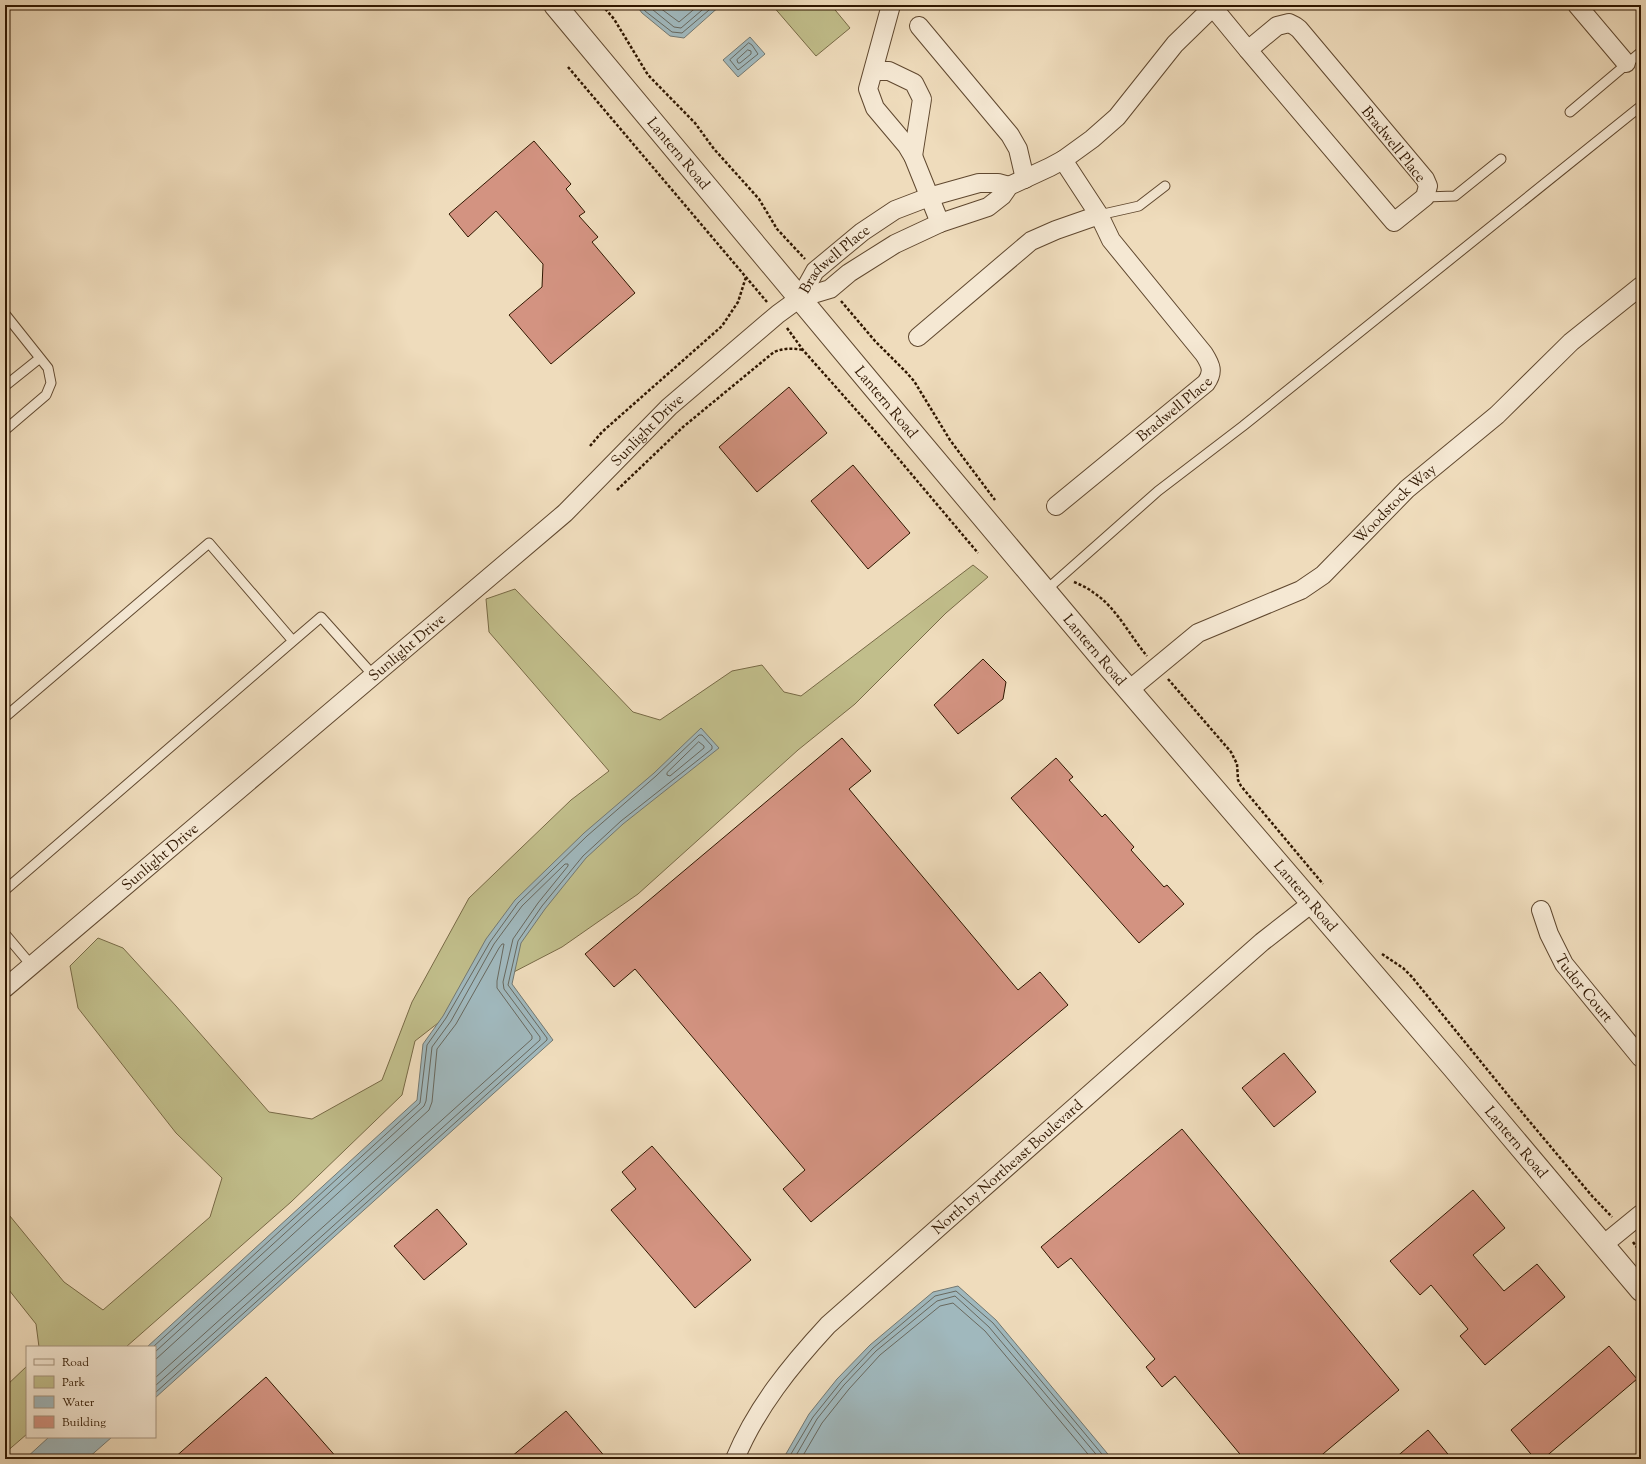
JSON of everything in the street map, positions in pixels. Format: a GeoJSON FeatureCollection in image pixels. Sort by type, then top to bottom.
{"type":"FeatureCollection","features":[{"type":"Feature","properties":{"kind":"street","name":"Lantern Road"},"geometry":{"type":"LineString","coordinates":[[555,5],[1128,690],[1453,1067],[1641,1290]]}},
{"type":"Feature","properties":{"kind":"street"},"geometry":{"type":"LineString","coordinates":[[891,5],[868,89],[870,99],[875,108],[907,146],[913,156],[940,223]]}},
{"type":"Feature","properties":{"kind":"street"},"geometry":{"type":"LineString","coordinates":[[1577,5],[1626,64]]}},
{"type":"Feature","properties":{"kind":"street","name":"Bradwell Place"},"geometry":{"type":"LineString","coordinates":[[800,298],[830,289],[849,273],[895,244],[940,223],[988,207],[1002,196],[1009,186],[1063,160],[1092,139],[1117,117],[1175,44],[1213,6],[1248,50],[1394,222],[1425,197],[1428,186],[1425,179],[1295,26],[1289,23],[1277,26],[1248,50]]}},
{"type":"Feature","properties":{"kind":"street"},"geometry":{"type":"LineString","coordinates":[[918,26],[1010,135],[1018,149],[1025,179]]}},
{"type":"Feature","properties":{"kind":"street"},"geometry":{"type":"LineString","coordinates":[[874,71],[889,71],[914,83],[922,99],[913,156]]}},
{"type":"Feature","properties":{"kind":"street","name":"Bradwell Place"},"geometry":{"type":"LineString","coordinates":[[1056,506],[1206,383],[1210,378],[1212,370],[1204,354],[1111,240],[1098,215],[1063,160]]}},
{"type":"Feature","properties":{"kind":"street","name":"Bradwell Place"},"geometry":{"type":"LineString","coordinates":[[800,298],[815,271],[880,219],[895,210],[929,197],[979,183],[998,183],[1009,186]]}},
{"type":"Feature","properties":{"kind":"street"},"geometry":{"type":"LineString","coordinates":[[918,337],[1031,241],[1056,230],[1098,215]]}},
{"type":"Feature","properties":{"kind":"street","name":"Woodstock Way"},"geometry":{"type":"LineString","coordinates":[[1128,690],[1198,633],[1301,590],[1323,575],[1407,489],[1497,415],[1571,342],[1641,286]]}},
{"type":"Feature","properties":{"kind":"street","name":"Sunlight Drive"},"geometry":{"type":"LineString","coordinates":[[5,988],[565,513],[669,407],[778,314],[800,298]]}},
{"type":"Feature","properties":{"kind":"street","name":"North by Northeast Boulevard"},"geometry":{"type":"LineString","coordinates":[[735,1459],[758,1415],[786,1373],[828,1325],[1262,942],[1312,903]]}},
{"type":"Feature","properties":{"kind":"street","name":"Tudor Court"},"geometry":{"type":"LineString","coordinates":[[1541,910],[1549,934],[1564,964],[1641,1058]]}},
{"type":"Feature","properties":{"kind":"street"},"geometry":{"type":"LineString","coordinates":[[1603,1245],[1641,1214]]}},
{"type":"Feature","properties":{"kind":"lane"},"geometry":{"type":"LineString","coordinates":[[1570,112],[1641,52]]}},
{"type":"Feature","properties":{"kind":"lane"},"geometry":{"type":"LineString","coordinates":[[1045,591],[1158,491],[1243,426],[1641,106]]}},
{"type":"Feature","properties":{"kind":"lane"},"geometry":{"type":"LineString","coordinates":[[1425,197],[1455,196],[1501,159]]}},
{"type":"Feature","properties":{"kind":"lane"},"geometry":{"type":"LineString","coordinates":[[1098,215],[1139,206],[1165,186]]}},
{"type":"Feature","properties":{"kind":"lane"},"geometry":{"type":"LineString","coordinates":[[5,314],[9,326],[48,368],[50,383],[46,395],[5,430]]}},
{"type":"Feature","properties":{"kind":"lane"},"geometry":{"type":"LineString","coordinates":[[5,386],[40,358]]}},
{"type":"Feature","properties":{"kind":"lane"},"geometry":{"type":"LineString","coordinates":[[5,717],[209,543],[293,641]]}},
{"type":"Feature","properties":{"kind":"lane"},"geometry":{"type":"LineString","coordinates":[[5,890],[321,617],[373,675]]}},
{"type":"Feature","properties":{"kind":"lane"},"geometry":{"type":"LineString","coordinates":[[5,934],[32,966]]}},
{"type":"Feature","properties":{"kind":"path"},"geometry":{"type":"LineString","coordinates":[[602,5],[614,19],[648,75],[695,123],[714,149],[759,199],[777,229],[815,271]]}},
{"type":"Feature","properties":{"kind":"path"},"geometry":{"type":"LineString","coordinates":[[590,446],[602,432],[722,326],[738,302],[746,277]]}},
{"type":"Feature","properties":{"kind":"path"},"geometry":{"type":"LineString","coordinates":[[830,289],[875,341],[906,372],[920,390],[950,440],[997,502]]}},
{"type":"Feature","properties":{"kind":"path"},"geometry":{"type":"LineString","coordinates":[[617,490],[683,427],[774,352],[786,349],[803,350]]}},
{"type":"Feature","properties":{"kind":"path"},"geometry":{"type":"LineString","coordinates":[[1062,576],[1095,593],[1112,610],[1156,666],[1231,752],[1237,764],[1238,780],[1241,786],[1324,885]]}},
{"type":"Feature","properties":{"kind":"path"},"geometry":{"type":"LineString","coordinates":[[1379,951],[1398,964],[1412,977],[1525,1116],[1641,1253]]}},
{"type":"Feature","properties":{"kind":"green space"},"geometry":{"type":"Polygon","coordinates":[[[772,5],[831,5],[850,28],[816,56],[772,5]]]}},
{"type":"Feature","properties":{"kind":"green space"},"geometry":{"type":"Polygon","coordinates":[[[973,565],[988,577],[946,613],[855,704],[798,750],[638,894],[562,947],[483,988],[415,1041],[402,1095],[291,1202],[127,1346],[39,1346],[36,1324],[5,1285],[5,1210],[64,1282],[103,1310],[210,1217],[222,1178],[176,1133],[78,1008],[70,966],[98,938],[123,948],[269,1112],[312,1119],[382,1080],[412,1002],[469,898],[571,800],[609,771],[489,632],[486,599],[515,589],[633,712],[660,720],[732,671],[762,665],[784,692],[801,696],[973,565]]]}},
{"type":"Feature","properties":{"kind":"green space"},"geometry":{"type":"Polygon","coordinates":[[[26,1367],[26,1435],[5,1453],[5,1387],[26,1367]]]}},
{"type":"Feature","properties":{"kind":"water"},"geometry":{"type":"Polygon","coordinates":[[[636,5],[721,5],[684,38],[670,36],[642,13],[636,5]]]}},
{"type":"Feature","properties":{"kind":"water"},"geometry":{"type":"Polygon","coordinates":[[[750,37],[765,54],[738,77],[723,60],[750,37]]]}},
{"type":"Feature","properties":{"kind":"water"},"geometry":{"type":"Polygon","coordinates":[[[701,728],[719,748],[623,824],[586,858],[545,909],[521,943],[512,984],[553,1040],[156,1397],[156,1346],[148,1346],[417,1100],[423,1044],[443,1016],[486,939],[515,900],[584,833],[654,773],[701,728]]]}},
{"type":"Feature","properties":{"kind":"water"},"geometry":{"type":"Polygon","coordinates":[[[958,1286],[996,1320],[1112,1459],[783,1459],[809,1414],[837,1379],[870,1345],[933,1292],[958,1286]]]}},
{"type":"Feature","properties":{"kind":"water"},"geometry":{"type":"Polygon","coordinates":[[[48,1438],[111,1438],[87,1459],[25,1459],[48,1438]]]}},
{"type":"Feature","properties":{"kind":"building"},"geometry":{"type":"Polygon","coordinates":[[[534,141],[571,184],[566,189],[585,212],[579,216],[598,237],[592,242],[635,293],[551,364],[509,315],[542,287],[543,264],[496,211],[468,237],[449,214],[534,141]]]}},
{"type":"Feature","properties":{"kind":"building"},"geometry":{"type":"Polygon","coordinates":[[[789,387],[827,433],[757,492],[719,447],[789,387]]]}},
{"type":"Feature","properties":{"kind":"building"},"geometry":{"type":"Polygon","coordinates":[[[853,465],[910,533],[868,569],[811,501],[853,465]]]}},
{"type":"Feature","properties":{"kind":"building"},"geometry":{"type":"Polygon","coordinates":[[[983,659],[1006,682],[1003,699],[958,734],[934,705],[983,659]]]}},
{"type":"Feature","properties":{"kind":"building"},"geometry":{"type":"Polygon","coordinates":[[[842,738],[871,771],[849,789],[1018,990],[1040,972],[1068,1005],[811,1222],[783,1189],[805,1170],[635,969],[614,987],[585,954],[842,738]]]}},
{"type":"Feature","properties":{"kind":"building"},"geometry":{"type":"Polygon","coordinates":[[[1056,758],[1073,777],[1069,780],[1102,817],[1105,814],[1134,847],[1131,850],[1164,887],[1167,885],[1184,904],[1139,943],[1011,798],[1056,758]]]}},
{"type":"Feature","properties":{"kind":"building"},"geometry":{"type":"Polygon","coordinates":[[[1284,1053],[1316,1092],[1274,1127],[1242,1088],[1284,1053]]]}},
{"type":"Feature","properties":{"kind":"building"},"geometry":{"type":"Polygon","coordinates":[[[1182,1129],[1399,1390],[1317,1459],[1244,1459],[1175,1376],[1162,1387],[1146,1367],[1155,1359],[1071,1258],[1058,1268],[1041,1247],[1182,1129]]]}},
{"type":"Feature","properties":{"kind":"building"},"geometry":{"type":"Polygon","coordinates":[[[652,1146],[751,1260],[695,1308],[611,1210],[636,1189],[622,1172],[652,1146]]]}},
{"type":"Feature","properties":{"kind":"building"},"geometry":{"type":"Polygon","coordinates":[[[1473,1190],[1505,1228],[1473,1255],[1504,1291],[1537,1264],[1565,1297],[1485,1365],[1460,1336],[1468,1329],[1431,1285],[1420,1295],[1390,1261],[1473,1190]]]}},
{"type":"Feature","properties":{"kind":"building"},"geometry":{"type":"Polygon","coordinates":[[[437,1209],[467,1244],[424,1280],[394,1246],[437,1209]]]}},
{"type":"Feature","properties":{"kind":"building"},"geometry":{"type":"Polygon","coordinates":[[[1609,1346],[1637,1379],[1543,1459],[1535,1459],[1511,1430],[1609,1346]]]}},
{"type":"Feature","properties":{"kind":"building"},"geometry":{"type":"Polygon","coordinates":[[[266,1377],[338,1459],[173,1459],[266,1377]]]}},
{"type":"Feature","properties":{"kind":"building"},"geometry":{"type":"Polygon","coordinates":[[[566,1411],[607,1459],[513,1459],[511,1457],[566,1411]]]}},
{"type":"Feature","properties":{"kind":"building"},"geometry":{"type":"Polygon","coordinates":[[[1428,1430],[1452,1459],[1394,1459],[1428,1430]]]}}]}
